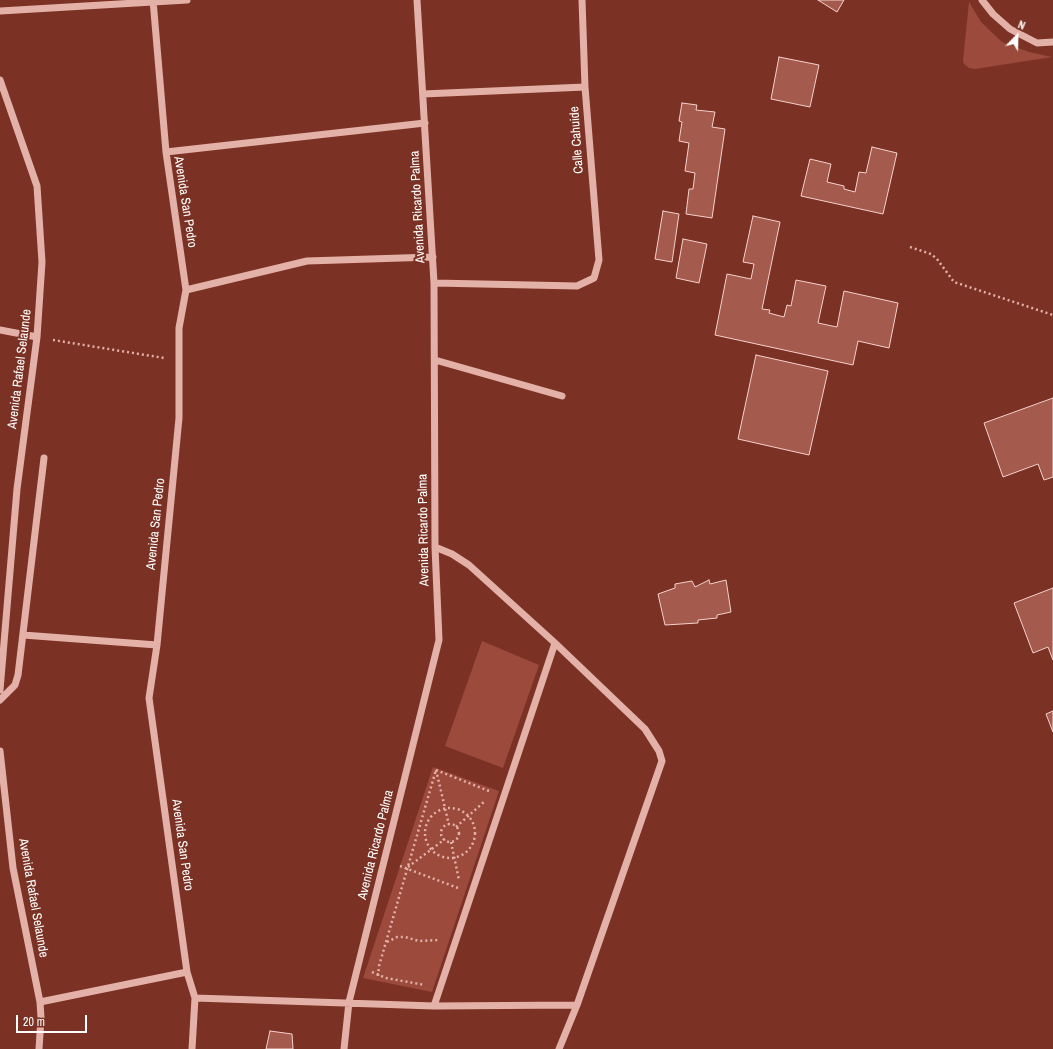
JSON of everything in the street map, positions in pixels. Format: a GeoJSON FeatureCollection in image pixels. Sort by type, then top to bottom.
{"type":"FeatureCollection","features":[{"type":"Feature","properties":{"kind":"street"},"geometry":{"type":"LineString","coordinates":[[0,11],[187,0]]}},
{"type":"Feature","properties":{"kind":"street","name":"Avenida Ricardo Palma"},"geometry":{"type":"LineString","coordinates":[[344,1049],[350,1002],[439,640],[435,547],[434,282],[417,0]]}},
{"type":"Feature","properties":{"kind":"street","name":"Calle Cahuide"},"geometry":{"type":"LineString","coordinates":[[434,282],[577,286],[594,278],[599,260],[585,87],[582,0]]}},
{"type":"Feature","properties":{"kind":"street"},"geometry":{"type":"LineString","coordinates":[[982,0],[993,14],[1010,29],[1036,43],[1053,42]]}},
{"type":"Feature","properties":{"kind":"street","name":"Avenida San Pedro"},"geometry":{"type":"LineString","coordinates":[[153,1],[166,152],[186,290],[179,328],[180,418],[157,645],[149,698],[187,972],[195,998],[192,1049]]}},
{"type":"Feature","properties":{"kind":"street","name":"Avenida Rafael Selaunde"},"geometry":{"type":"LineString","coordinates":[[0,80],[37,186],[42,262],[36,338],[17,489],[0,690]]}},
{"type":"Feature","properties":{"kind":"street"},"geometry":{"type":"LineString","coordinates":[[423,94],[585,87]]}},
{"type":"Feature","properties":{"kind":"street"},"geometry":{"type":"LineString","coordinates":[[166,152],[425,123]]}},
{"type":"Feature","properties":{"kind":"street"},"geometry":{"type":"LineString","coordinates":[[186,290],[307,261],[433,257]]}},
{"type":"Feature","properties":{"kind":"street"},"geometry":{"type":"LineString","coordinates":[[0,330],[36,338]]}},
{"type":"Feature","properties":{"kind":"street"},"geometry":{"type":"LineString","coordinates":[[434,360],[562,396]]}},
{"type":"Feature","properties":{"kind":"street"},"geometry":{"type":"LineString","coordinates":[[0,700],[15,685],[18,675],[44,458]]}},
{"type":"Feature","properties":{"kind":"street"},"geometry":{"type":"LineString","coordinates":[[435,547],[452,554],[469,564],[555,643],[645,729],[659,751],[662,761],[577,1005],[559,1049]]}},
{"type":"Feature","properties":{"kind":"street"},"geometry":{"type":"LineString","coordinates":[[23,635],[157,645]]}},
{"type":"Feature","properties":{"kind":"street"},"geometry":{"type":"LineString","coordinates":[[434,1006],[555,643]]}},
{"type":"Feature","properties":{"kind":"street","name":"Avenida Rafael Selaunde"},"geometry":{"type":"LineString","coordinates":[[0,751],[13,868],[40,1002],[39,1049]]}},
{"type":"Feature","properties":{"kind":"street"},"geometry":{"type":"LineString","coordinates":[[40,1002],[187,972]]}},
{"type":"Feature","properties":{"kind":"street"},"geometry":{"type":"LineString","coordinates":[[195,998],[434,1006],[577,1005]]}},
{"type":"Feature","properties":{"kind":"path"},"geometry":{"type":"LineString","coordinates":[[910,247],[931,254],[937,259],[954,282],[1053,315]]}},
{"type":"Feature","properties":{"kind":"path"},"geometry":{"type":"LineString","coordinates":[[36,338],[179,360]]}},
{"type":"Feature","properties":{"kind":"path"},"geometry":{"type":"LineString","coordinates":[[436,770],[495,793]]}},
{"type":"Feature","properties":{"kind":"path"},"geometry":{"type":"LineString","coordinates":[[436,770],[449,825]]}},
{"type":"Feature","properties":{"kind":"path"},"geometry":{"type":"LineString","coordinates":[[378,976],[407,868],[436,770]]}},
{"type":"Feature","properties":{"kind":"path"},"geometry":{"type":"LineString","coordinates":[[456,827],[490,798]]}},
{"type":"Feature","properties":{"kind":"path"},"geometry":{"type":"LineString","coordinates":[[446,808],[454,808],[469,816],[474,824],[476,834],[473,844],[468,852],[454,858],[440,856],[432,850],[425,838],[427,823],[437,811],[446,808]]}},
{"type":"Feature","properties":{"kind":"path"},"geometry":{"type":"LineString","coordinates":[[444,840],[441,833],[443,828],[449,825],[456,827]]}},
{"type":"Feature","properties":{"kind":"path"},"geometry":{"type":"LineString","coordinates":[[444,840],[451,842],[456,839],[459,834],[456,827]]}},
{"type":"Feature","properties":{"kind":"path"},"geometry":{"type":"LineString","coordinates":[[476,845],[479,837]]}},
{"type":"Feature","properties":{"kind":"path"},"geometry":{"type":"LineString","coordinates":[[407,868],[444,840]]}},
{"type":"Feature","properties":{"kind":"path"},"geometry":{"type":"LineString","coordinates":[[398,873],[400,865],[461,889],[451,842]]}},
{"type":"Feature","properties":{"kind":"path"},"geometry":{"type":"LineString","coordinates":[[386,943],[397,937],[405,937],[426,942],[444,940]]}},
{"type":"Feature","properties":{"kind":"path"},"geometry":{"type":"LineString","coordinates":[[370,971],[378,976],[424,986],[429,983]]}},
{"type":"Feature","properties":{"kind":"shaded area"},"geometry":{"type":"Polygon","coordinates":[[[969,2],[981,22],[1002,42],[1029,52],[1052,57],[975,69],[969,68],[964,64],[963,60],[969,2]]]}},
{"type":"Feature","properties":{"kind":"shaded area"},"geometry":{"type":"Polygon","coordinates":[[[482,641],[539,665],[503,768],[445,746],[482,641]]]}},
{"type":"Feature","properties":{"kind":"shaded area"},"geometry":{"type":"Polygon","coordinates":[[[433,767],[499,791],[432,992],[363,978],[433,767]]]}},
{"type":"Feature","properties":{"kind":"building"},"geometry":{"type":"Polygon","coordinates":[[[818,0],[844,0],[837,12],[818,0]]]}},
{"type":"Feature","properties":{"kind":"building"},"geometry":{"type":"Polygon","coordinates":[[[779,57],[819,65],[810,107],[771,99],[779,57]]]}},
{"type":"Feature","properties":{"kind":"building"},"geometry":{"type":"Polygon","coordinates":[[[682,103],[697,105],[696,110],[715,112],[712,127],[725,129],[712,218],[686,214],[689,189],[693,189],[695,173],[685,171],[689,143],[679,141],[682,122],[679,121],[682,103]]]}},
{"type":"Feature","properties":{"kind":"building"},"geometry":{"type":"Polygon","coordinates":[[[872,147],[897,153],[883,214],[801,196],[810,159],[831,164],[827,182],[844,186],[844,189],[855,192],[859,172],[866,173],[872,147]]]}},
{"type":"Feature","properties":{"kind":"building"},"geometry":{"type":"Polygon","coordinates":[[[663,211],[679,214],[672,262],[655,259],[663,211]]]}},
{"type":"Feature","properties":{"kind":"building"},"geometry":{"type":"Polygon","coordinates":[[[753,216],[780,222],[762,309],[770,310],[769,313],[784,317],[787,305],[791,306],[796,280],[826,286],[818,323],[837,327],[844,291],[898,303],[889,348],[858,341],[853,365],[715,335],[727,274],[751,279],[754,264],[743,262],[753,216]]]}},
{"type":"Feature","properties":{"kind":"building"},"geometry":{"type":"Polygon","coordinates":[[[683,239],[707,244],[699,283],[676,278],[683,239]]]}},
{"type":"Feature","properties":{"kind":"building"},"geometry":{"type":"Polygon","coordinates":[[[756,355],[828,371],[809,455],[738,439],[756,355]]]}},
{"type":"Feature","properties":{"kind":"building"},"geometry":{"type":"Polygon","coordinates":[[[1053,398],[1053,477],[1044,480],[1038,464],[1003,477],[984,423],[1053,398]]]}},
{"type":"Feature","properties":{"kind":"building"},"geometry":{"type":"Polygon","coordinates":[[[709,580],[710,584],[726,580],[731,612],[717,615],[717,618],[698,620],[698,623],[665,625],[658,594],[675,588],[675,584],[692,581],[695,587],[709,580]]]}},
{"type":"Feature","properties":{"kind":"building"},"geometry":{"type":"Polygon","coordinates":[[[1053,588],[1053,660],[1048,647],[1033,653],[1014,603],[1053,588]]]}},
{"type":"Feature","properties":{"kind":"building"},"geometry":{"type":"Polygon","coordinates":[[[1053,711],[1053,732],[1046,714],[1053,711]]]}},
{"type":"Feature","properties":{"kind":"building"},"geometry":{"type":"Polygon","coordinates":[[[270,1031],[292,1034],[293,1049],[266,1049],[270,1031]]]}}]}
